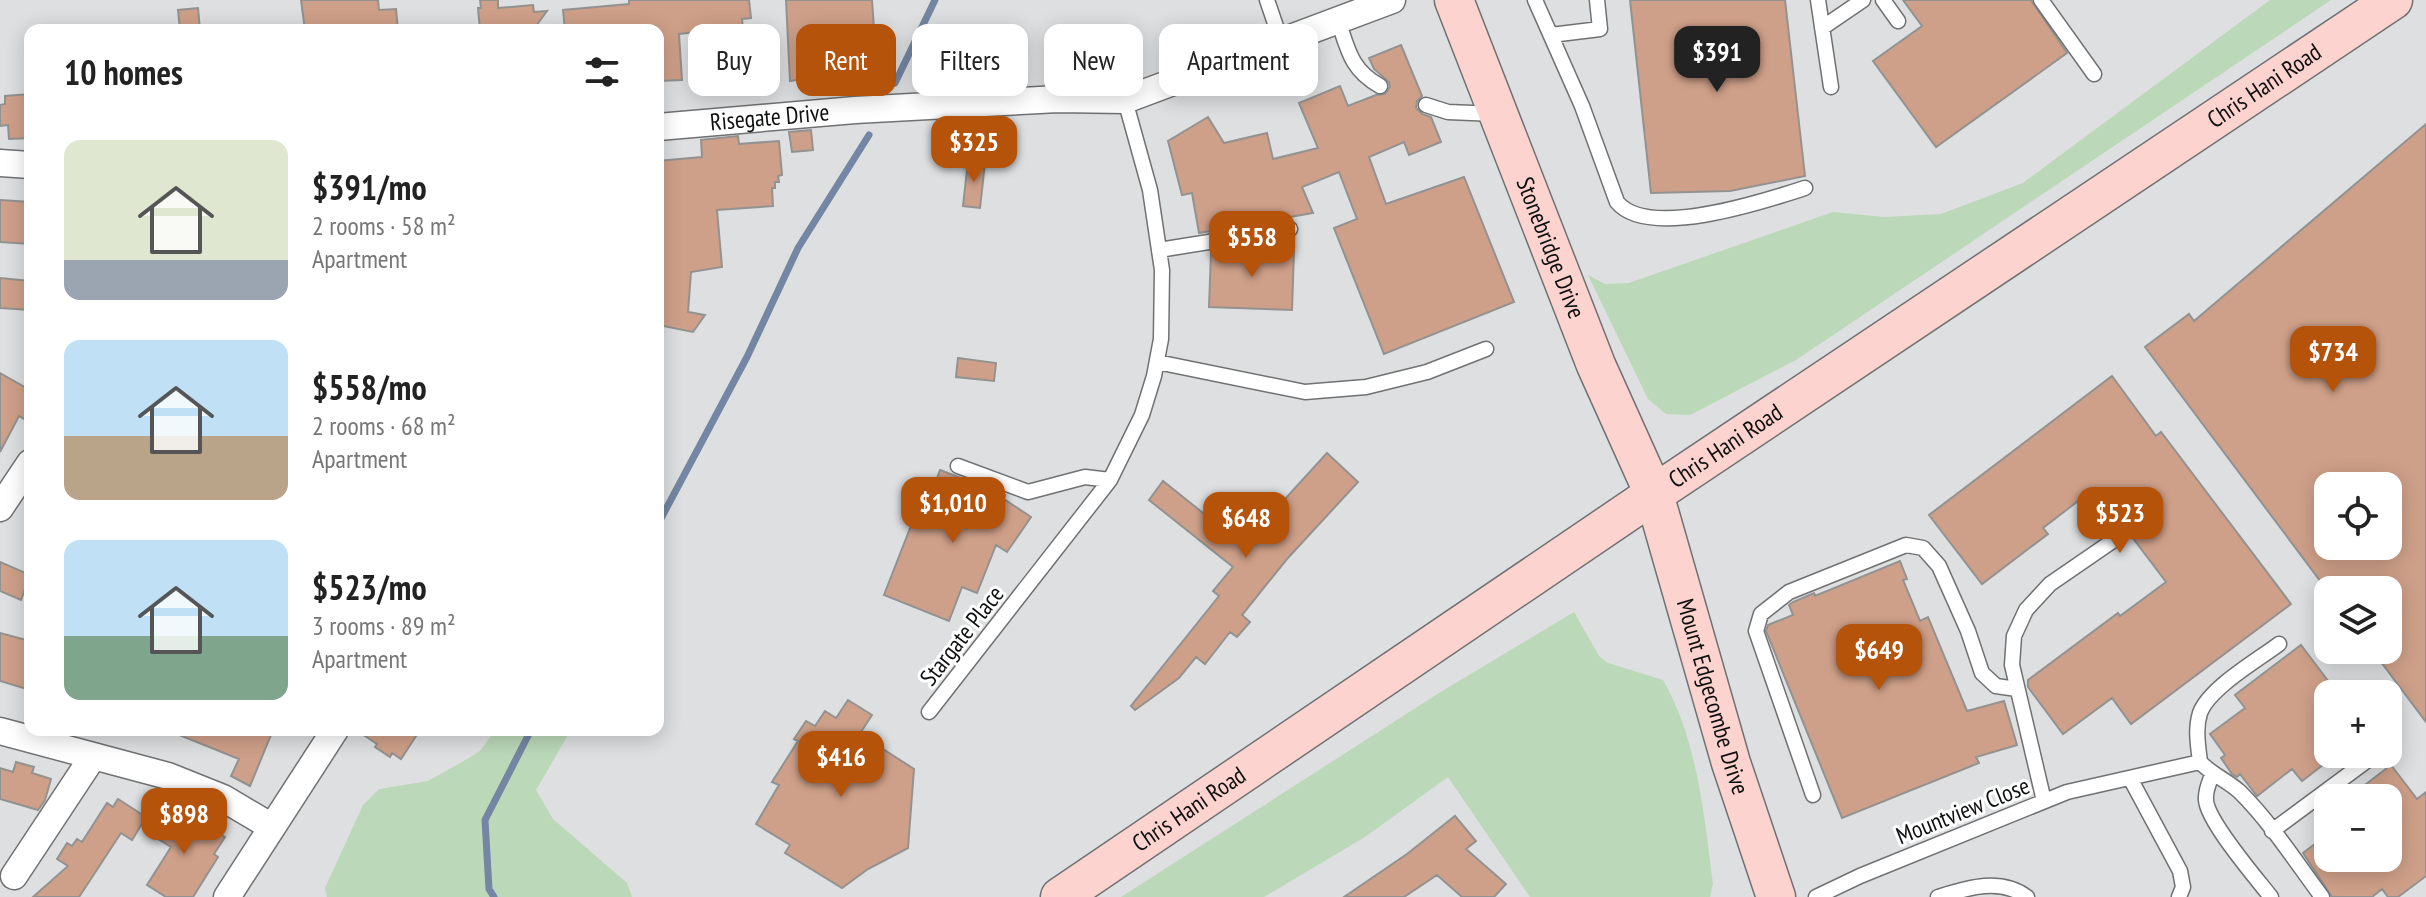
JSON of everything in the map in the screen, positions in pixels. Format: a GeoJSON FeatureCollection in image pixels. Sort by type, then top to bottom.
{"type":"FeatureCollection","features":[{"type":"Feature","properties":{"kind":"main road","name":"Stonebridge Drive"},"geometry":{"type":"LineString","coordinates":[[1454,0],[1596,365],[1654,494]]}},
{"type":"Feature","properties":{"kind":"main road","name":"Chris Hani Road"},"geometry":{"type":"LineString","coordinates":[[1060,897],[1654,494],[2393,0]]}},
{"type":"Feature","properties":{"kind":"main road","name":"Mount Edgecombe Drive"},"geometry":{"type":"LineString","coordinates":[[1654,494],[1731,763],[1776,897]]}},
{"type":"Feature","properties":{"kind":"street","name":"Risegate Drive"},"geometry":{"type":"LineString","coordinates":[[1318,27],[1392,0]]}},
{"type":"Feature","properties":{"kind":"street","name":"Risegate Drive"},"geometry":{"type":"LineString","coordinates":[[664,126],[855,110],[1058,99],[1125,100],[1159,87]]}},
{"type":"Feature","properties":{"kind":"street"},"geometry":{"type":"LineString","coordinates":[[0,163],[24,165]]}},
{"type":"Feature","properties":{"kind":"street"},"geometry":{"type":"LineString","coordinates":[[0,508],[24,472]]}},
{"type":"Feature","properties":{"kind":"street"},"geometry":{"type":"LineString","coordinates":[[0,731],[195,785],[272,827]]}},
{"type":"Feature","properties":{"kind":"street"},"geometry":{"type":"LineString","coordinates":[[227,897],[331,736]]}},
{"type":"Feature","properties":{"kind":"street"},"geometry":{"type":"LineString","coordinates":[[14,876],[92,758]]}},
{"type":"Feature","properties":{"kind":"lane"},"geometry":{"type":"LineString","coordinates":[[1267,0],[1275,24]]}},
{"type":"Feature","properties":{"kind":"lane"},"geometry":{"type":"LineString","coordinates":[[1535,0],[1582,106],[1617,202],[1624,211],[1656,218],[1735,210],[1805,188]]}},
{"type":"Feature","properties":{"kind":"lane"},"geometry":{"type":"LineString","coordinates":[[1551,35],[1600,29],[1597,0]]}},
{"type":"Feature","properties":{"kind":"lane"},"geometry":{"type":"LineString","coordinates":[[1818,0],[1831,87]]}},
{"type":"Feature","properties":{"kind":"lane"},"geometry":{"type":"LineString","coordinates":[[1822,28],[1863,0]]}},
{"type":"Feature","properties":{"kind":"lane"},"geometry":{"type":"LineString","coordinates":[[1883,0],[1898,21]]}},
{"type":"Feature","properties":{"kind":"lane"},"geometry":{"type":"LineString","coordinates":[[2041,0],[2094,74]]}},
{"type":"Feature","properties":{"kind":"lane"},"geometry":{"type":"LineString","coordinates":[[1338,20],[1353,62],[1360,73],[1380,86]]}},
{"type":"Feature","properties":{"kind":"lane","name":"Stargate Place"},"geometry":{"type":"LineString","coordinates":[[929,712],[1110,480],[1142,415],[1161,339],[1162,270],[1150,190],[1125,100]]}},
{"type":"Feature","properties":{"kind":"lane"},"geometry":{"type":"LineString","coordinates":[[1426,105],[1448,112],[1496,114]]}},
{"type":"Feature","properties":{"kind":"lane"},"geometry":{"type":"LineString","coordinates":[[1159,250],[1290,229]]}},
{"type":"Feature","properties":{"kind":"lane"},"geometry":{"type":"LineString","coordinates":[[1157,362],[1305,392],[1366,387],[1427,372],[1486,349]]}},
{"type":"Feature","properties":{"kind":"lane"},"geometry":{"type":"LineString","coordinates":[[958,466],[1028,492],[1085,477],[1110,480]]}},
{"type":"Feature","properties":{"kind":"lane"},"geometry":{"type":"LineString","coordinates":[[2044,801],[2012,665],[2014,636],[2026,610],[2050,584],[2114,540]]}},
{"type":"Feature","properties":{"kind":"lane"},"geometry":{"type":"LineString","coordinates":[[1813,795],[1756,631],[1761,614],[1789,592],[1906,545],[1923,548],[1939,566],[1968,631],[1982,673],[1996,686],[2017,689]]}},
{"type":"Feature","properties":{"kind":"lane"},"geometry":{"type":"LineString","coordinates":[[2279,644],[2214,693],[2201,710],[2196,734],[2200,762],[2212,775],[2238,790],[2322,897]]}},
{"type":"Feature","properties":{"kind":"lane","name":"Mountview Close"},"geometry":{"type":"LineString","coordinates":[[1816,897],[2067,792],[2200,762]]}},
{"type":"Feature","properties":{"kind":"lane"},"geometry":{"type":"LineString","coordinates":[[2272,831],[2357,768]]}},
{"type":"Feature","properties":{"kind":"lane"},"geometry":{"type":"LineString","coordinates":[[2212,775],[2206,791],[2206,804],[2215,823],[2271,897]]}},
{"type":"Feature","properties":{"kind":"lane"},"geometry":{"type":"LineString","coordinates":[[2130,778],[2180,871],[2183,887],[2179,897]]}},
{"type":"Feature","properties":{"kind":"lane"},"geometry":{"type":"LineString","coordinates":[[1938,897],[1961,890],[2001,885],[2027,897]]}},
{"type":"Feature","properties":{"kind":"green space"},"geometry":{"type":"Polygon","coordinates":[[[2270,0],[2331,0],[1796,360],[1690,415],[1666,414],[1648,399],[1588,275],[1605,284],[1629,283],[1833,212],[1884,217],[1941,214],[2023,183],[2270,0]]]}},
{"type":"Feature","properties":{"kind":"green space"},"geometry":{"type":"Polygon","coordinates":[[[1574,612],[1599,656],[1608,663],[1663,680],[1675,703],[1698,779],[1713,884],[1710,897],[1530,897],[1448,777],[1365,837],[1264,897],[1121,897],[1439,693],[1574,612]]]}},
{"type":"Feature","properties":{"kind":"green space"},"geometry":{"type":"Polygon","coordinates":[[[491,736],[568,736],[536,790],[553,819],[627,883],[632,897],[327,897],[325,888],[363,805],[379,789],[428,781],[480,751],[491,736]]]}},
{"type":"Feature","properties":{"kind":"building"},"geometry":{"type":"Polygon","coordinates":[[[301,0],[378,0],[379,10],[396,9],[397,24],[304,24],[301,0]]]}},
{"type":"Feature","properties":{"kind":"building"},"geometry":{"type":"Polygon","coordinates":[[[480,0],[498,0],[498,8],[533,5],[534,12],[547,11],[537,24],[479,24],[478,8],[481,8],[480,0]]]}},
{"type":"Feature","properties":{"kind":"building"},"geometry":{"type":"Polygon","coordinates":[[[629,0],[749,0],[751,18],[742,19],[743,24],[688,24],[688,33],[679,34],[682,80],[664,81],[664,24],[564,24],[563,10],[629,4],[629,0]]]}},
{"type":"Feature","properties":{"kind":"building"},"geometry":{"type":"Polygon","coordinates":[[[786,0],[872,0],[874,24],[796,24],[796,80],[790,81],[786,0]]]}},
{"type":"Feature","properties":{"kind":"building"},"geometry":{"type":"Polygon","coordinates":[[[1630,0],[1785,0],[1805,176],[1730,191],[1651,193],[1630,0]]]}},
{"type":"Feature","properties":{"kind":"building"},"geometry":{"type":"Polygon","coordinates":[[[1903,0],[2031,0],[2067,53],[1936,147],[1873,61],[1922,26],[1903,0]]]}},
{"type":"Feature","properties":{"kind":"building"},"geometry":{"type":"Polygon","coordinates":[[[198,8],[199,24],[179,24],[178,10],[198,8]]]}},
{"type":"Feature","properties":{"kind":"building"},"geometry":{"type":"Polygon","coordinates":[[[1401,45],[1422,96],[1416,108],[1431,117],[1441,142],[1409,155],[1404,142],[1369,157],[1386,204],[1464,177],[1514,302],[1384,354],[1334,228],[1357,219],[1339,172],[1302,187],[1313,213],[1199,233],[1192,193],[1182,195],[1168,141],[1208,117],[1224,143],[1267,133],[1273,159],[1318,148],[1299,103],[1340,86],[1348,106],[1385,94],[1390,87],[1389,82],[1374,69],[1369,58],[1401,45]]]}},
{"type":"Feature","properties":{"kind":"building"},"geometry":{"type":"Polygon","coordinates":[[[24,94],[24,138],[9,139],[8,125],[0,126],[0,105],[5,104],[5,96],[24,94]]]}},
{"type":"Feature","properties":{"kind":"building"},"geometry":{"type":"Polygon","coordinates":[[[2426,124],[2426,722],[2402,690],[2402,680],[2394,680],[2382,664],[2402,664],[2402,576],[2317,576],[2145,347],[2189,314],[2194,321],[2426,124]]]}},
{"type":"Feature","properties":{"kind":"building"},"geometry":{"type":"Polygon","coordinates":[[[811,130],[813,150],[792,152],[789,132],[811,130]]]}},
{"type":"Feature","properties":{"kind":"building"},"geometry":{"type":"Polygon","coordinates":[[[738,136],[739,144],[779,141],[782,175],[778,176],[779,182],[775,182],[775,188],[772,188],[773,206],[717,210],[722,267],[691,272],[688,312],[705,315],[693,332],[664,326],[664,160],[702,157],[701,140],[738,136]]]}},
{"type":"Feature","properties":{"kind":"building"},"geometry":{"type":"Polygon","coordinates":[[[968,161],[985,163],[980,208],[963,206],[968,161]]]}},
{"type":"Feature","properties":{"kind":"building"},"geometry":{"type":"Polygon","coordinates":[[[0,200],[24,202],[24,244],[0,242],[0,200]]]}},
{"type":"Feature","properties":{"kind":"building"},"geometry":{"type":"Polygon","coordinates":[[[1239,247],[1294,250],[1292,310],[1209,307],[1211,252],[1239,247]]]}},
{"type":"Feature","properties":{"kind":"building"},"geometry":{"type":"Polygon","coordinates":[[[0,278],[24,280],[24,310],[0,308],[0,278]]]}},
{"type":"Feature","properties":{"kind":"building"},"geometry":{"type":"Polygon","coordinates":[[[958,358],[996,363],[994,381],[956,377],[958,358]]]}},
{"type":"Feature","properties":{"kind":"building"},"geometry":{"type":"Polygon","coordinates":[[[0,373],[24,387],[24,419],[19,416],[0,452],[0,373]]]}},
{"type":"Feature","properties":{"kind":"building"},"geometry":{"type":"Polygon","coordinates":[[[2112,376],[2156,436],[2161,432],[2291,604],[2131,724],[2112,698],[2063,734],[2028,687],[2028,680],[2118,613],[2120,616],[2166,582],[2095,488],[2043,528],[2048,534],[1982,584],[1929,515],[2112,376]]]}},
{"type":"Feature","properties":{"kind":"building"},"geometry":{"type":"Polygon","coordinates":[[[1327,453],[1358,482],[1287,559],[1242,615],[1250,622],[1237,637],[1230,632],[1205,664],[1196,657],[1179,678],[1135,710],[1131,706],[1219,596],[1213,591],[1233,567],[1149,500],[1163,481],[1243,545],[1327,453]]]}},
{"type":"Feature","properties":{"kind":"building"},"geometry":{"type":"Polygon","coordinates":[[[940,470],[1005,495],[1004,499],[1031,517],[1007,552],[996,545],[977,593],[962,587],[949,621],[884,595],[914,518],[921,521],[940,470]]]}},
{"type":"Feature","properties":{"kind":"building"},"geometry":{"type":"Polygon","coordinates":[[[1900,561],[1907,579],[1903,580],[1920,621],[1928,617],[1967,711],[2004,701],[2017,745],[1976,757],[1979,763],[1842,818],[1766,631],[1768,625],[1793,615],[1789,605],[1793,602],[1900,561]]]}},
{"type":"Feature","properties":{"kind":"building"},"geometry":{"type":"Polygon","coordinates":[[[0,562],[24,572],[21,600],[0,591],[0,562]]]}},
{"type":"Feature","properties":{"kind":"building"},"geometry":{"type":"Polygon","coordinates":[[[0,633],[24,639],[24,688],[0,681],[0,633]]]}},
{"type":"Feature","properties":{"kind":"building"},"geometry":{"type":"Polygon","coordinates":[[[2301,645],[2327,680],[2314,680],[2314,768],[2319,768],[2302,781],[2292,769],[2257,796],[2240,774],[2237,777],[2232,774],[2221,758],[2225,755],[2210,734],[2245,708],[2235,695],[2301,645]]]}},
{"type":"Feature","properties":{"kind":"building"},"geometry":{"type":"Polygon","coordinates":[[[848,700],[872,715],[861,732],[914,769],[908,848],[868,869],[842,888],[785,853],[790,845],[756,824],[779,785],[772,782],[798,741],[794,739],[806,721],[815,726],[825,711],[836,718],[848,700]]]}},
{"type":"Feature","properties":{"kind":"building"},"geometry":{"type":"Polygon","coordinates":[[[182,736],[271,736],[250,786],[231,776],[239,759],[182,736]]]}},
{"type":"Feature","properties":{"kind":"building"},"geometry":{"type":"Polygon","coordinates":[[[365,736],[416,736],[401,759],[392,753],[390,757],[375,747],[377,744],[365,736]]]}},
{"type":"Feature","properties":{"kind":"building"},"geometry":{"type":"Polygon","coordinates":[[[16,762],[34,767],[32,773],[51,779],[45,800],[38,810],[0,799],[0,768],[13,772],[16,762]]]}},
{"type":"Feature","properties":{"kind":"building"},"geometry":{"type":"Polygon","coordinates":[[[2387,768],[2393,768],[2417,799],[2426,792],[2426,876],[2398,897],[2388,897],[2382,889],[2372,897],[2332,897],[2316,872],[2402,872],[2402,784],[2366,784],[2387,768]]]}},
{"type":"Feature","properties":{"kind":"building"},"geometry":{"type":"Polygon","coordinates":[[[118,799],[146,817],[132,840],[121,833],[79,897],[33,897],[68,866],[57,859],[67,843],[72,846],[77,839],[82,842],[107,803],[113,807],[118,799]]]}},
{"type":"Feature","properties":{"kind":"building"},"geometry":{"type":"Polygon","coordinates":[[[165,811],[192,828],[197,819],[225,837],[214,854],[218,857],[193,897],[166,897],[147,885],[171,847],[150,834],[165,811]]]}},
{"type":"Feature","properties":{"kind":"building"},"geometry":{"type":"Polygon","coordinates":[[[1455,816],[1476,841],[1466,849],[1506,884],[1494,897],[1462,897],[1437,875],[1404,897],[1344,897],[1407,854],[1455,816]]]}},
{"type":"Feature","properties":{"kind":"building"},"geometry":{"type":"Polygon","coordinates":[[[2314,845],[2314,870],[2303,853],[2314,845]]]}},
{"type":"Feature","properties":{"kind":"waterway"},"geometry":{"type":"LineString","coordinates":[[896,81],[935,0]]}},
{"type":"Feature","properties":{"kind":"waterway"},"geometry":{"type":"LineString","coordinates":[[664,513],[747,357],[798,248],[869,135]]}},
{"type":"Feature","properties":{"kind":"waterway"},"geometry":{"type":"LineString","coordinates":[[494,897],[489,889],[485,820],[528,736]]}}]}
